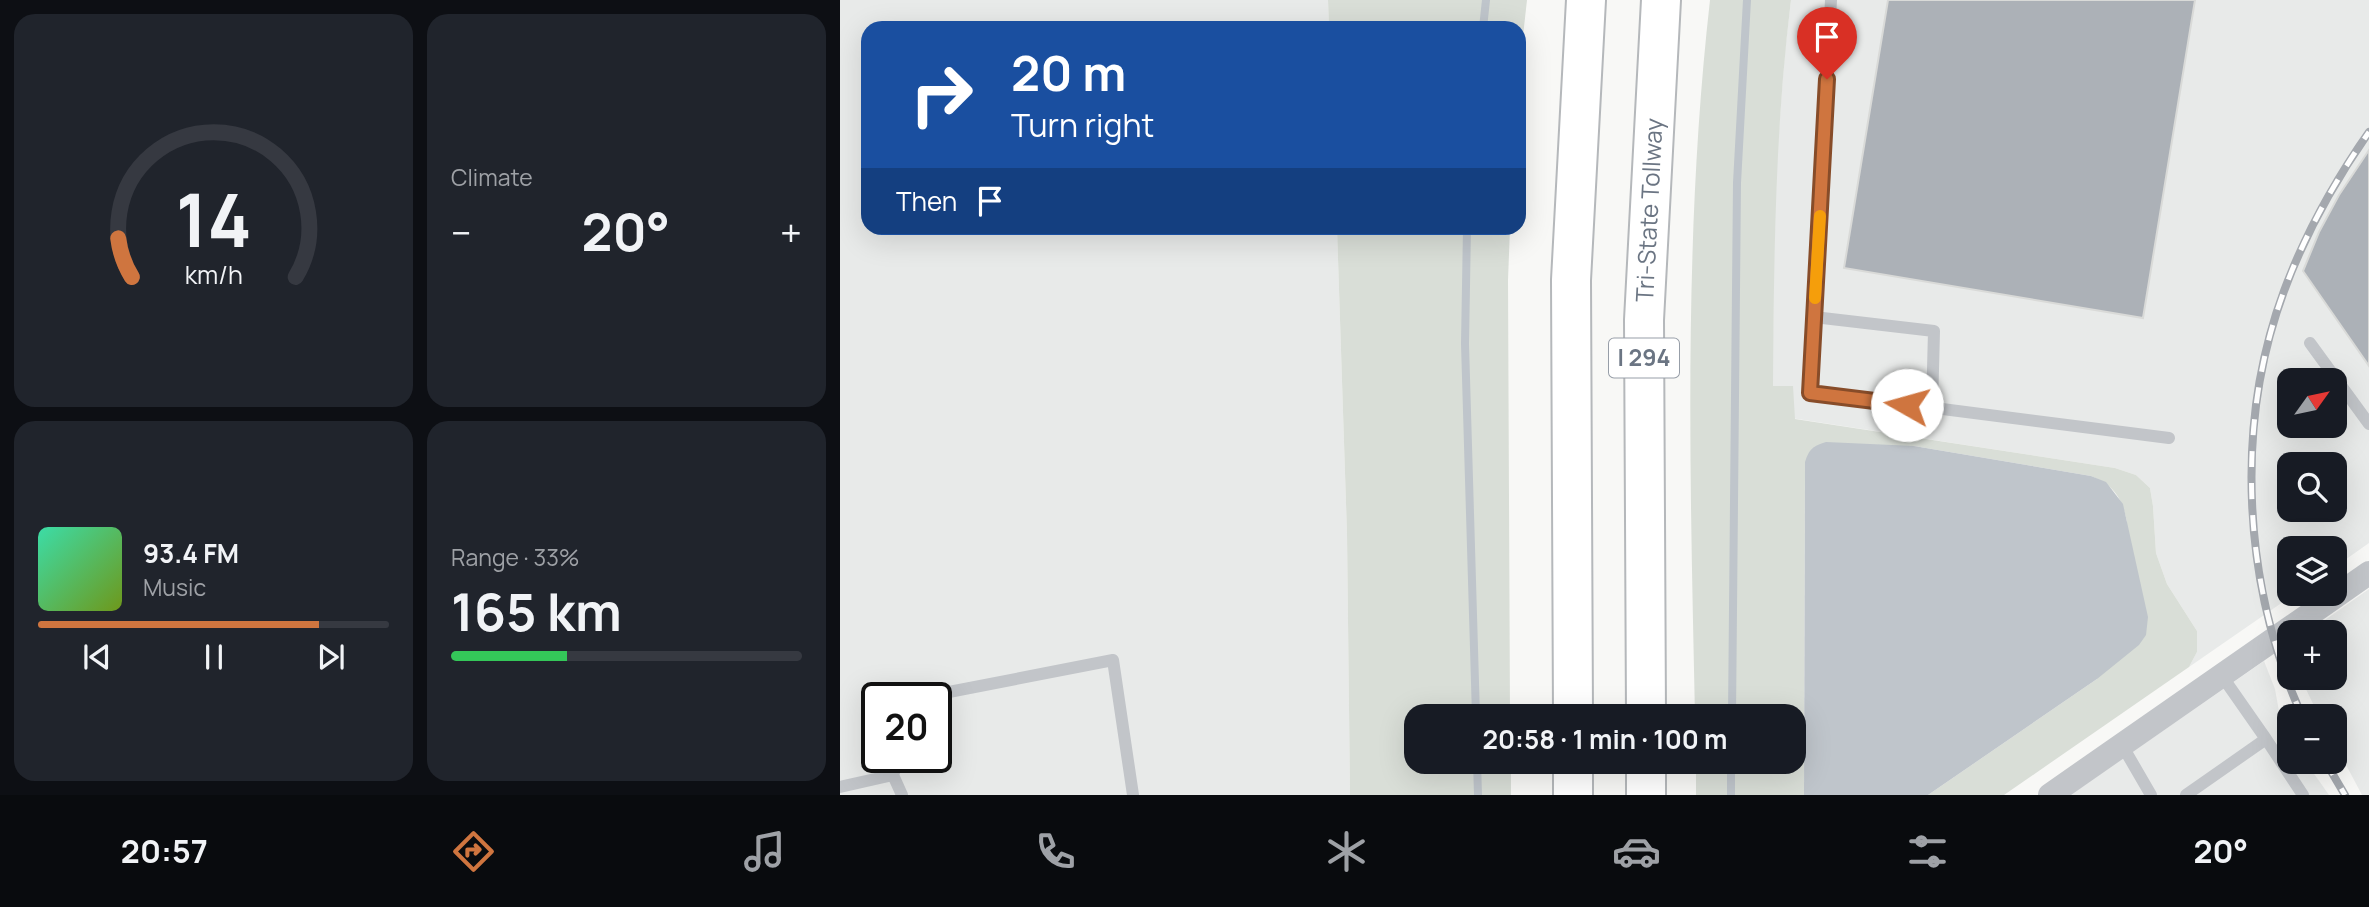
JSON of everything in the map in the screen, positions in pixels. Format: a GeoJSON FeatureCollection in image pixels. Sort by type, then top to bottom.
{"type":"FeatureCollection","features":[{"type":"Feature","properties":{"kind":"highway"},"geometry":{"type":"LineString","coordinates":[[1573,704],[1571,280],[1586,0]]}},
{"type":"Feature","properties":{"kind":"highway","name":"Tri-State Tollway"},"geometry":{"type":"LineString","coordinates":[[1646,704],[1644,320],[1661,0]]}},
{"type":"Feature","properties":{"kind":"highway"},"geometry":{"type":"LineString","coordinates":[[1573,774],[1573,795]]}},
{"type":"Feature","properties":{"kind":"highway"},"geometry":{"type":"LineString","coordinates":[[1646,774],[1646,795]]}},
{"type":"Feature","properties":{"kind":"street"},"geometry":{"type":"LineString","coordinates":[[2050,795],[2369,573]]}},
{"type":"Feature","properties":{"kind":"lane"},"geometry":{"type":"LineString","coordinates":[[1831,0],[1810,393],[2169,438]]}},
{"type":"Feature","properties":{"kind":"lane"},"geometry":{"type":"LineString","coordinates":[[1814,317],[1934,331],[1932,408]]}},
{"type":"Feature","properties":{"kind":"lane"},"geometry":{"type":"LineString","coordinates":[[2310,343],[2369,424]]}},
{"type":"Feature","properties":{"kind":"lane"},"geometry":{"type":"LineString","coordinates":[[952,691],[1113,660],[1133,795]]}},
{"type":"Feature","properties":{"kind":"lane"},"geometry":{"type":"LineString","coordinates":[[2222,676],[2303,795]]}},
{"type":"Feature","properties":{"kind":"lane"},"geometry":{"type":"LineString","coordinates":[[2186,795],[2266,739]]}},
{"type":"Feature","properties":{"kind":"lane"},"geometry":{"type":"LineString","coordinates":[[2122,745],[2151,795]]}},
{"type":"Feature","properties":{"kind":"lane"},"geometry":{"type":"LineString","coordinates":[[840,787],[893,775],[901,795]]}},
{"type":"Feature","properties":{"kind":"shaded area"},"geometry":{"type":"Polygon","coordinates":[[[840,0],[1328,0],[1329,21],[861,21],[861,235],[1337,235],[1347,534],[1350,795],[840,795],[840,0]]]}},
{"type":"Feature","properties":{"kind":"shaded area"},"geometry":{"type":"Polygon","coordinates":[[[1328,0],[1527,0],[1525,21],[1329,21],[1328,0]]]}},
{"type":"Feature","properties":{"kind":"shaded area"},"geometry":{"type":"Polygon","coordinates":[[[1710,0],[1791,0],[1779,145],[1773,386],[1793,386],[1795,419],[2115,468],[2136,475],[2150,488],[2156,553],[2167,584],[2197,631],[2197,652],[2189,667],[2004,795],[1928,795],[2097,679],[2127,522],[2116,493],[2091,476],[1914,446],[1805,462],[1804,704],[1695,704],[1690,447],[1692,268],[1701,89],[1710,0]]]}},
{"type":"Feature","properties":{"kind":"shaded area"},"geometry":{"type":"Polygon","coordinates":[[[1791,0],[2369,0],[2369,543],[2347,559],[2347,536],[2277,536],[2277,606],[2189,667],[2197,652],[2197,631],[2167,584],[2156,553],[2150,488],[2136,475],[2115,468],[1772,415],[1775,181],[1791,0]]]}},
{"type":"Feature","properties":{"kind":"shaded area"},"geometry":{"type":"Polygon","coordinates":[[[1337,235],[1510,235],[1510,704],[1404,704],[1404,774],[1511,774],[1511,795],[1350,795],[1347,534],[1337,235]]]}},
{"type":"Feature","properties":{"kind":"shaded area"},"geometry":{"type":"Polygon","coordinates":[[[1826,442],[1914,446],[2091,476],[2106,482],[2123,504],[2148,617],[2146,635],[2139,645],[2097,679],[1928,795],[1804,795],[1805,462],[1808,454],[1826,442]]]}},
{"type":"Feature","properties":{"kind":"shaded area"},"geometry":{"type":"Polygon","coordinates":[[[2369,589],[2369,795],[2362,795],[2347,767],[2347,704],[2313,704],[2306,690],[2347,690],[2347,620],[2325,620],[2369,589]]]}},
{"type":"Feature","properties":{"kind":"shaded area"},"geometry":{"type":"Polygon","coordinates":[[[2264,661],[2278,704],[2277,774],[2314,774],[2329,795],[2070,795],[2264,661]]]}},
{"type":"Feature","properties":{"kind":"shaded area"},"geometry":{"type":"Polygon","coordinates":[[[1696,774],[1804,774],[1804,795],[1696,795],[1696,774]]]}},
{"type":"Feature","properties":{"kind":"building"},"geometry":{"type":"Polygon","coordinates":[[[1888,0],[2195,0],[2143,318],[1844,268],[1888,0]]]}},
{"type":"Feature","properties":{"kind":"building"},"geometry":{"type":"Polygon","coordinates":[[[2369,150],[2369,366],[2303,271],[2319,232],[2339,195],[2369,150]]]}},
{"type":"Feature","properties":{"kind":"waterway"},"geometry":{"type":"LineString","coordinates":[[1484,21],[1486,0]]}},
{"type":"Feature","properties":{"kind":"waterway"},"geometry":{"type":"LineString","coordinates":[[1732,704],[1737,183],[1747,0]]}},
{"type":"Feature","properties":{"kind":"waterway"},"geometry":{"type":"LineString","coordinates":[[1467,235],[1465,344],[1476,704]]}},
{"type":"Feature","properties":{"kind":"waterway"},"geometry":{"type":"LineString","coordinates":[[1477,774],[1478,795]]}},
{"type":"Feature","properties":{"kind":"waterway"},"geometry":{"type":"LineString","coordinates":[[1731,774],[1731,795]]}},
{"type":"Feature","properties":{"kind":"railway"},"geometry":{"type":"LineString","coordinates":[[2297,704],[2282,666],[2267,613],[2257,560],[2252,505],[2252,450],[2257,396],[2268,343],[2292,270],[2321,209],[2369,132]]}},
{"type":"Feature","properties":{"kind":"railway"},"geometry":{"type":"LineString","coordinates":[[2333,774],[2345,795]]}},
{"type":"Feature","properties":{"kind":"slow traffic"},"geometry":{"type":"LineString","coordinates":[[1815,298],[1820,216]]}},
{"type":"Feature","properties":{"kind":"route"},"geometry":{"type":"LineString","coordinates":[[1827,79],[1810,393],[1907,405]]}}]}
